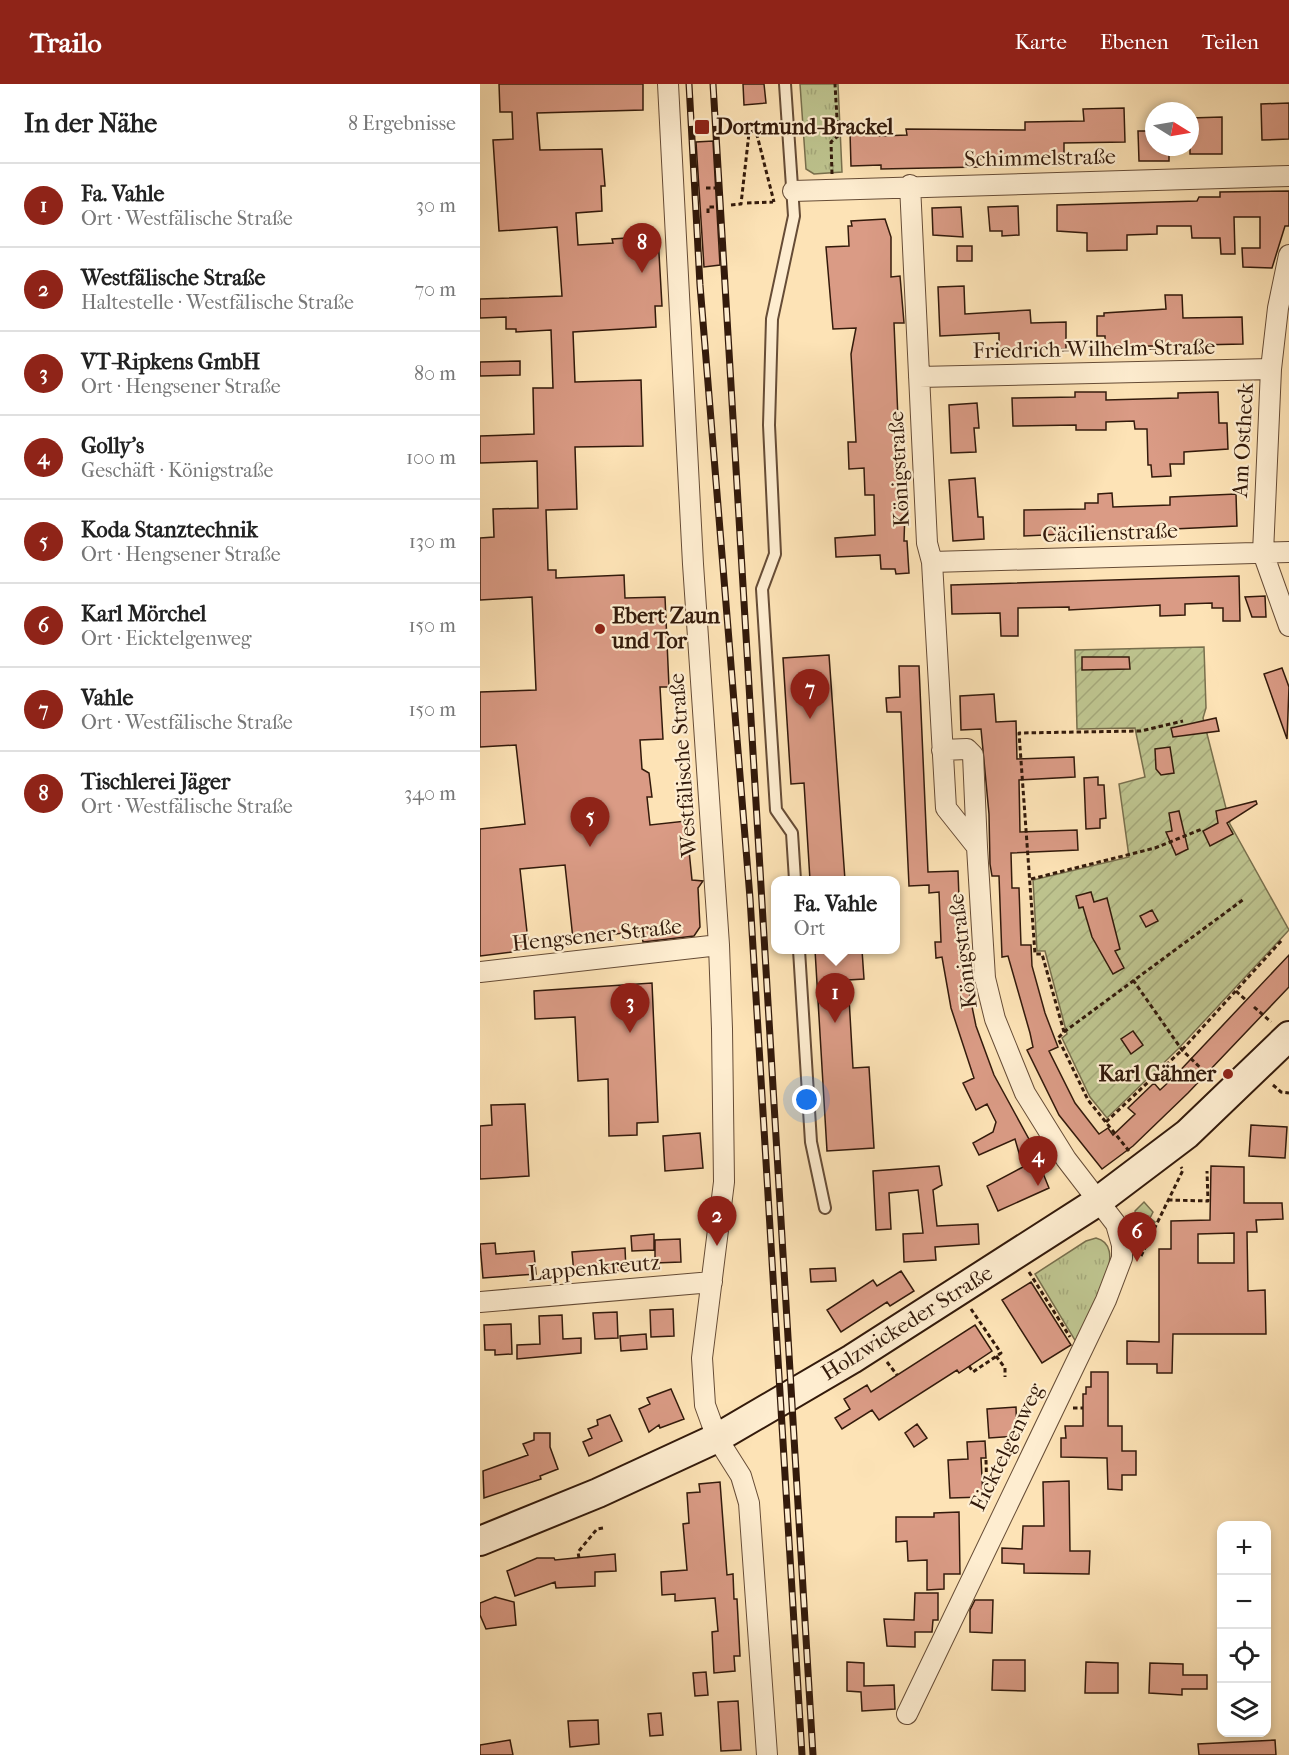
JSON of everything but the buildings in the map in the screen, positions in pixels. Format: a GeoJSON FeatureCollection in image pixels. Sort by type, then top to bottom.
{"type":"FeatureCollection","features":[{"type":"Feature","properties":{"kind":"main road","name":"Holzwickeder Straße"},"geometry":{"type":"LineString","coordinates":[[480,1541],[598,1493],[717,1438],[852,1359],[1097,1202],[1187,1134],[1282,1031]]}},
{"type":"Feature","properties":{"kind":"street","name":"Westfälische Straße"},"geometry":{"type":"LineString","coordinates":[[668,84],[693,564],[719,945],[724,1182],[702,1358],[705,1405],[717,1438],[741,1476],[749,1503],[767,1755]]}},
{"type":"Feature","properties":{"kind":"street","name":"Schimmelstraße"},"geometry":{"type":"LineString","coordinates":[[793,191],[910,185],[1289,176]]}},
{"type":"Feature","properties":{"kind":"street","name":"Königstraße"},"geometry":{"type":"LineString","coordinates":[[910,185],[927,543],[932,562],[946,808],[977,847]]}},
{"type":"Feature","properties":{"kind":"street","name":"Am Ostheck"},"geometry":{"type":"LineString","coordinates":[[1289,255],[1278,308],[1271,369],[1263,553],[1289,626]]}},
{"type":"Feature","properties":{"kind":"street","name":"Friedrich-Wilhelm-Straße"},"geometry":{"type":"LineString","coordinates":[[919,377],[1271,369]]}},
{"type":"Feature","properties":{"kind":"street","name":"Cäcilienstraße"},"geometry":{"type":"LineString","coordinates":[[932,562],[1289,552]]}},
{"type":"Feature","properties":{"kind":"street","name":"Königstraße"},"geometry":{"type":"LineString","coordinates":[[942,750],[967,749],[973,755],[982,952],[995,1019],[1025,1093],[1046,1130],[1097,1202]]}},
{"type":"Feature","properties":{"kind":"street","name":"Hengsener Straße"},"geometry":{"type":"LineString","coordinates":[[480,972],[719,945]]}},
{"type":"Feature","properties":{"kind":"street","name":"Eicktelgenweg"},"geometry":{"type":"LineString","coordinates":[[907,1714],[1116,1279],[1122,1258],[1122,1245],[1116,1224],[1097,1202]]}},
{"type":"Feature","properties":{"kind":"street","name":"Lappenkreutz"},"geometry":{"type":"LineString","coordinates":[[480,1302],[712,1282]]}},
{"type":"Feature","properties":{"kind":"lane"},"geometry":{"type":"LineString","coordinates":[[785,84],[794,216],[772,319],[769,425],[775,554],[762,590],[776,810],[792,833],[795,876]]}},
{"type":"Feature","properties":{"kind":"lane"},"geometry":{"type":"LineString","coordinates":[[799,954],[811,1142],[825,1208]]}},
{"type":"Feature","properties":{"kind":"path"},"geometry":{"type":"LineString","coordinates":[[832,179],[831,142],[838,136],[835,84]]}},
{"type":"Feature","properties":{"kind":"path"},"geometry":{"type":"LineString","coordinates":[[731,205],[741,204],[749,133],[753,131],[757,135],[774,201],[747,203]]}},
{"type":"Feature","properties":{"kind":"path"},"geometry":{"type":"LineString","coordinates":[[706,188],[714,188]]}},
{"type":"Feature","properties":{"kind":"path"},"geometry":{"type":"LineString","coordinates":[[708,213],[708,207],[716,207]]}},
{"type":"Feature","properties":{"kind":"path"},"geometry":{"type":"LineString","coordinates":[[1064,1032],[1042,954],[1035,954],[1031,879],[1027,871],[1019,733],[1141,730],[1183,721]]}},
{"type":"Feature","properties":{"kind":"path"},"geometry":{"type":"LineString","coordinates":[[1031,879],[1155,848],[1202,829]]}},
{"type":"Feature","properties":{"kind":"path"},"geometry":{"type":"LineString","coordinates":[[1132,1155],[1088,1100],[1058,1038],[1244,899]]}},
{"type":"Feature","properties":{"kind":"path"},"geometry":{"type":"LineString","coordinates":[[1106,1122],[1182,1050],[1282,940]]}},
{"type":"Feature","properties":{"kind":"path"},"geometry":{"type":"LineString","coordinates":[[1133,980],[1182,1050],[1207,1073]]}},
{"type":"Feature","properties":{"kind":"path"},"geometry":{"type":"LineString","coordinates":[[1236,991],[1247,1001]]}},
{"type":"Feature","properties":{"kind":"path"},"geometry":{"type":"LineString","coordinates":[[1254,1007],[1282,1031]]}},
{"type":"Feature","properties":{"kind":"path"},"geometry":{"type":"LineString","coordinates":[[1274,1085],[1281,1092],[1289,1093]]}},
{"type":"Feature","properties":{"kind":"path"},"geometry":{"type":"LineString","coordinates":[[1138,1262],[1183,1170],[1181,1167]]}},
{"type":"Feature","properties":{"kind":"path"},"geometry":{"type":"LineString","coordinates":[[1168,1200],[1208,1201],[1207,1171]]}},
{"type":"Feature","properties":{"kind":"path"},"geometry":{"type":"LineString","coordinates":[[1029,1272],[1061,1327],[1074,1344],[1082,1348]]}},
{"type":"Feature","properties":{"kind":"path"},"geometry":{"type":"LineString","coordinates":[[969,1366],[973,1372],[1000,1353],[971,1309]]}},
{"type":"Feature","properties":{"kind":"path"},"geometry":{"type":"LineString","coordinates":[[996,1356],[1005,1368],[1005,1377]]}},
{"type":"Feature","properties":{"kind":"path"},"geometry":{"type":"LineString","coordinates":[[887,1362],[897,1375]]}},
{"type":"Feature","properties":{"kind":"path"},"geometry":{"type":"LineString","coordinates":[[986,1460],[987,1499]]}},
{"type":"Feature","properties":{"kind":"path"},"geometry":{"type":"LineString","coordinates":[[579,1558],[578,1552],[597,1528],[603,1528]]}},
{"type":"Feature","properties":{"kind":"green space"},"geometry":{"type":"Polygon","coordinates":[[[800,84],[838,84],[842,172],[814,174],[806,169],[800,84]]]}},
{"type":"Feature","properties":{"kind":"green space"},"geometry":{"type":"Polygon","coordinates":[[[1204,647],[1206,708],[1203,718],[1230,824],[1289,930],[1178,1049],[1107,1118],[1090,1097],[1062,1038],[1067,1034],[1045,951],[1037,951],[1033,880],[1129,857],[1119,784],[1145,777],[1135,728],[1077,729],[1075,650],[1204,647]]]}},
{"type":"Feature","properties":{"kind":"green space"},"geometry":{"type":"Polygon","coordinates":[[[1144,1202],[1153,1212],[1150,1218],[1155,1222],[1144,1243],[1139,1243],[1135,1211],[1144,1202]]]}},
{"type":"Feature","properties":{"kind":"green space"},"geometry":{"type":"Polygon","coordinates":[[[1096,1238],[1106,1244],[1110,1255],[1108,1270],[1096,1303],[1076,1342],[1035,1274],[1086,1241],[1096,1238]]]}},
{"type":"Feature","properties":{"kind":"railway"},"geometry":{"type":"LineString","coordinates":[[689,84],[700,285],[750,898],[802,1755]]}},
{"type":"Feature","properties":{"kind":"railway"},"geometry":{"type":"LineString","coordinates":[[713,84],[813,1755]]}},
{"type":"Feature","properties":{"kind":"place","name":"Dortmund-Brackel"},"geometry":{"type":"Point","coordinates":[702,127]}},
{"type":"Feature","properties":{"kind":"place","name":"Tischlerei Jäger"},"geometry":{"type":"Point","coordinates":[642,273]}},
{"type":"Feature","properties":{"kind":"place","name":"Ebert Zaun und Tor"},"geometry":{"type":"Point","coordinates":[600,629]}},
{"type":"Feature","properties":{"kind":"place","name":"Vahle"},"geometry":{"type":"Point","coordinates":[810,719]}},
{"type":"Feature","properties":{"kind":"place","name":"Koda Stanztechnik"},"geometry":{"type":"Point","coordinates":[590,847]}},
{"type":"Feature","properties":{"kind":"place","name":"Fa. Vahle"},"geometry":{"type":"Point","coordinates":[835,1023]}},
{"type":"Feature","properties":{"kind":"place","name":"VT-Ripkens GmbH"},"geometry":{"type":"Point","coordinates":[630,1033]}},
{"type":"Feature","properties":{"kind":"place","name":"Karl Gähner"},"geometry":{"type":"Point","coordinates":[1228,1074]}},
{"type":"Feature","properties":{"kind":"place","name":"Golly's"},"geometry":{"type":"Point","coordinates":[1038,1186]}},
{"type":"Feature","properties":{"kind":"place","name":"Westfälische Straße"},"geometry":{"type":"Point","coordinates":[717,1246]}},
{"type":"Feature","properties":{"kind":"place","name":"Karl Mörchel"},"geometry":{"type":"Point","coordinates":[1137,1262]}}]}
